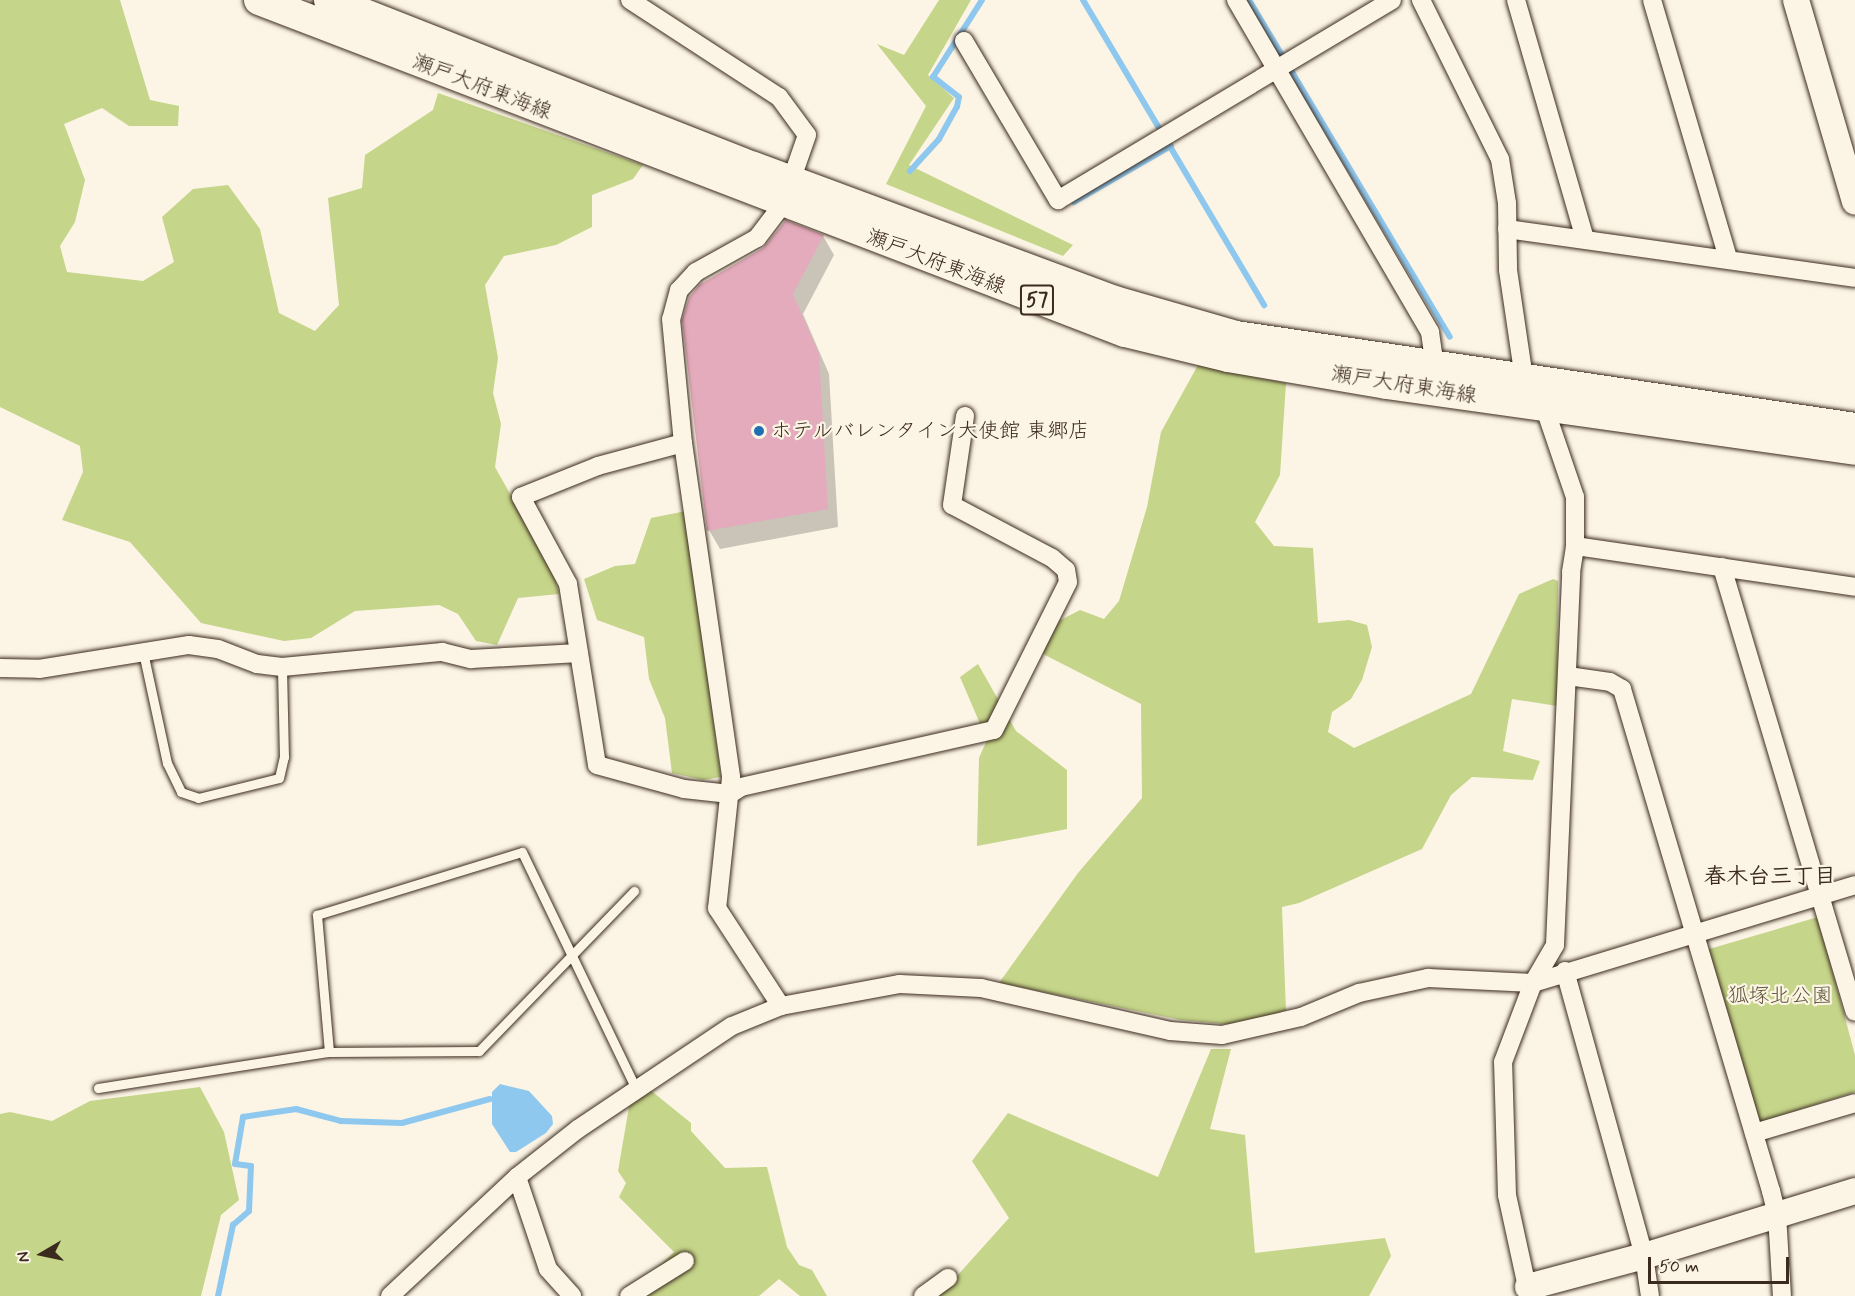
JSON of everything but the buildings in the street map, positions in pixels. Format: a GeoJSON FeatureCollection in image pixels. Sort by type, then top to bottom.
{"type":"FeatureCollection","features":[{"type":"Feature","properties":{"kind":"main road","name":"瀬戸大府東海線"},"geometry":{"type":"LineString","coordinates":[[259,0],[787,193],[1126,304],[1236,336],[1855,428]]}},
{"type":"Feature","properties":{"kind":"main road","name":"瀬戸大府東海線"},"geometry":{"type":"LineString","coordinates":[[329,0],[787,193],[1125,332],[1228,357],[1855,450]]}},
{"type":"Feature","properties":{"kind":"street"},"geometry":{"type":"LineString","coordinates":[[630,0],[780,97],[807,135],[787,193],[757,238],[696,272],[679,290],[671,319],[683,442],[730,778],[717,908],[781,1006]]}},
{"type":"Feature","properties":{"kind":"street"},"geometry":{"type":"LineString","coordinates":[[1236,0],[1430,332],[1435,366]]}},
{"type":"Feature","properties":{"kind":"street"},"geometry":{"type":"LineString","coordinates":[[964,41],[1058,200],[1279,71],[1392,0]]}},
{"type":"Feature","properties":{"kind":"street"},"geometry":{"type":"LineString","coordinates":[[1421,0],[1500,159],[1507,229],[1508,270],[1524,378]]}},
{"type":"Feature","properties":{"kind":"street"},"geometry":{"type":"LineString","coordinates":[[1516,0],[1585,239]]}},
{"type":"Feature","properties":{"kind":"street"},"geometry":{"type":"LineString","coordinates":[[1652,0],[1728,259]]}},
{"type":"Feature","properties":{"kind":"street"},"geometry":{"type":"LineString","coordinates":[[1796,0],[1855,202]]}},
{"type":"Feature","properties":{"kind":"street"},"geometry":{"type":"LineString","coordinates":[[1507,229],[1855,278]]}},
{"type":"Feature","properties":{"kind":"street"},"geometry":{"type":"LineString","coordinates":[[1544,405],[1575,497],[1575,546],[1571,572],[1555,945],[1533,983],[1503,1062],[1507,1195],[1529,1292],[1855,1191]]}},
{"type":"Feature","properties":{"kind":"street"},"geometry":{"type":"LineString","coordinates":[[683,442],[598,466],[542,485],[521,497],[568,584],[597,765],[684,789],[730,794],[741,787],[994,730],[1068,582],[1066,570],[1052,558],[952,504],[965,416]]}},
{"type":"Feature","properties":{"kind":"street"},"geometry":{"type":"LineString","coordinates":[[1575,546],[1855,587]]}},
{"type":"Feature","properties":{"kind":"street"},"geometry":{"type":"LineString","coordinates":[[1722,567],[1855,1012]]}},
{"type":"Feature","properties":{"kind":"street"},"geometry":{"type":"LineString","coordinates":[[0,668],[39,669],[189,645],[218,649],[257,664],[282,667],[442,652],[471,659],[579,653]]}},
{"type":"Feature","properties":{"kind":"street"},"geometry":{"type":"LineString","coordinates":[[1568,676],[1611,682],[1622,689],[1777,1215],[1782,1296]]}},
{"type":"Feature","properties":{"kind":"street"},"geometry":{"type":"LineString","coordinates":[[390,1296],[517,1177],[636,1089],[732,1026],[781,1006],[900,984],[981,988],[1170,1031],[1222,1035],[1301,1017],[1359,993],[1428,978],[1533,983],[1564,971],[1855,885]]}},
{"type":"Feature","properties":{"kind":"street"},"geometry":{"type":"LineString","coordinates":[[1564,971],[1644,1257],[1650,1296]]}},
{"type":"Feature","properties":{"kind":"street"},"geometry":{"type":"LineString","coordinates":[[1754,1133],[1855,1103]]}},
{"type":"Feature","properties":{"kind":"street"},"geometry":{"type":"LineString","coordinates":[[517,1177],[548,1269],[572,1296]]}},
{"type":"Feature","properties":{"kind":"street"},"geometry":{"type":"LineString","coordinates":[[629,1296],[685,1261]]}},
{"type":"Feature","properties":{"kind":"street"},"geometry":{"type":"LineString","coordinates":[[923,1296],[948,1278]]}},
{"type":"Feature","properties":{"kind":"lane"},"geometry":{"type":"LineString","coordinates":[[143,652],[167,763],[181,792],[198,798],[279,778],[284,758],[282,667]]}},
{"type":"Feature","properties":{"kind":"lane"},"geometry":{"type":"LineString","coordinates":[[329,1052],[317,915],[522,852],[636,1089]]}},
{"type":"Feature","properties":{"kind":"lane"},"geometry":{"type":"LineString","coordinates":[[98,1088],[329,1052],[479,1051],[634,891]]}},
{"type":"Feature","properties":{"kind":"green space"},"geometry":{"type":"Polygon","coordinates":[[[0,0],[120,0],[150,100],[179,106],[178,126],[129,126],[102,108],[64,124],[85,180],[75,222],[60,246],[67,272],[143,281],[174,262],[162,217],[193,189],[228,185],[260,229],[279,313],[315,331],[339,305],[328,198],[362,188],[365,155],[433,110],[438,93],[643,165],[633,179],[592,195],[592,227],[556,245],[504,256],[485,285],[498,358],[493,393],[501,424],[495,467],[553,570],[559,594],[518,598],[497,645],[476,641],[458,614],[439,605],[355,611],[311,638],[284,641],[201,623],[130,542],[62,520],[83,472],[80,446],[0,407],[0,0]]]}},
{"type":"Feature","properties":{"kind":"green space"},"geometry":{"type":"Polygon","coordinates":[[[939,0],[971,0],[928,75],[954,98],[909,165],[1073,245],[1063,256],[886,184],[926,106],[877,44],[904,55],[939,0]]]}},
{"type":"Feature","properties":{"kind":"green space"},"geometry":{"type":"Polygon","coordinates":[[[1198,365],[1286,383],[1280,475],[1255,522],[1274,546],[1313,548],[1318,623],[1349,620],[1367,625],[1372,647],[1362,680],[1351,699],[1332,712],[1328,732],[1354,748],[1471,694],[1519,594],[1553,579],[1558,581],[1557,706],[1512,699],[1503,751],[1540,761],[1533,780],[1472,777],[1451,795],[1422,849],[1299,903],[1282,907],[1286,1012],[1236,1025],[1181,1020],[999,983],[1078,873],[1142,798],[1141,704],[1043,654],[1053,624],[1080,610],[1104,619],[1119,601],[1147,507],[1161,432],[1198,365]]]}},
{"type":"Feature","properties":{"kind":"green space"},"geometry":{"type":"Polygon","coordinates":[[[686,511],[721,777],[703,780],[672,773],[665,718],[649,679],[644,637],[597,620],[584,579],[615,566],[635,564],[651,518],[686,511]]]}},
{"type":"Feature","properties":{"kind":"green space"},"geometry":{"type":"Polygon","coordinates":[[[978,664],[1016,731],[1067,770],[1067,829],[977,846],[979,758],[987,740],[960,677],[978,664]]]}},
{"type":"Feature","properties":{"kind":"green space","name":"狐塚北公園"},"geometry":{"type":"Polygon","coordinates":[[[1818,917],[1855,1055],[1855,1092],[1757,1123],[1706,950],[1818,917]]]}},
{"type":"Feature","properties":{"kind":"green space"},"geometry":{"type":"Polygon","coordinates":[[[1211,1049],[1231,1049],[1210,1129],[1245,1135],[1255,1253],[1385,1238],[1391,1256],[1369,1296],[939,1296],[1009,1218],[972,1161],[1008,1113],[1158,1177],[1211,1049]]]}},
{"type":"Feature","properties":{"kind":"green space"},"geometry":{"type":"Polygon","coordinates":[[[200,1087],[224,1132],[239,1200],[221,1215],[201,1296],[0,1296],[0,1114],[10,1112],[52,1121],[90,1101],[200,1087]]]}},
{"type":"Feature","properties":{"kind":"green space"},"geometry":{"type":"Polygon","coordinates":[[[649,1089],[691,1123],[691,1131],[725,1168],[767,1167],[787,1247],[799,1265],[812,1270],[827,1296],[800,1296],[779,1279],[759,1296],[628,1296],[674,1252],[619,1197],[626,1183],[618,1171],[630,1101],[649,1089]]]}},
{"type":"Feature","properties":{"kind":"water"},"geometry":{"type":"Polygon","coordinates":[[[500,1084],[529,1091],[552,1116],[553,1124],[546,1133],[516,1152],[510,1152],[492,1124],[492,1092],[500,1084]]]}},
{"type":"Feature","properties":{"kind":"waterway"},"geometry":{"type":"LineString","coordinates":[[910,171],[939,139],[957,107],[959,97],[933,77],[982,0]]}},
{"type":"Feature","properties":{"kind":"waterway"},"geometry":{"type":"LineString","coordinates":[[1083,0],[1264,305]]}},
{"type":"Feature","properties":{"kind":"waterway"},"geometry":{"type":"LineString","coordinates":[[1249,0],[1450,337]]}},
{"type":"Feature","properties":{"kind":"waterway"},"geometry":{"type":"LineString","coordinates":[[1074,202],[1171,146]]}},
{"type":"Feature","properties":{"kind":"waterway"},"geometry":{"type":"LineString","coordinates":[[218,1296],[233,1225],[249,1211],[251,1166],[235,1164],[243,1117],[296,1109],[341,1121],[402,1123],[490,1099]]}},
{"type":"Feature","properties":{"kind":"place","name":"ホテルバレンタイン大使館 東郷店"},"geometry":{"type":"Point","coordinates":[759,431]}},
{"type":"Feature","properties":{"kind":"district","name":"春木台三丁目"},"geometry":{"type":"Point","coordinates":[1770,878]}}]}
